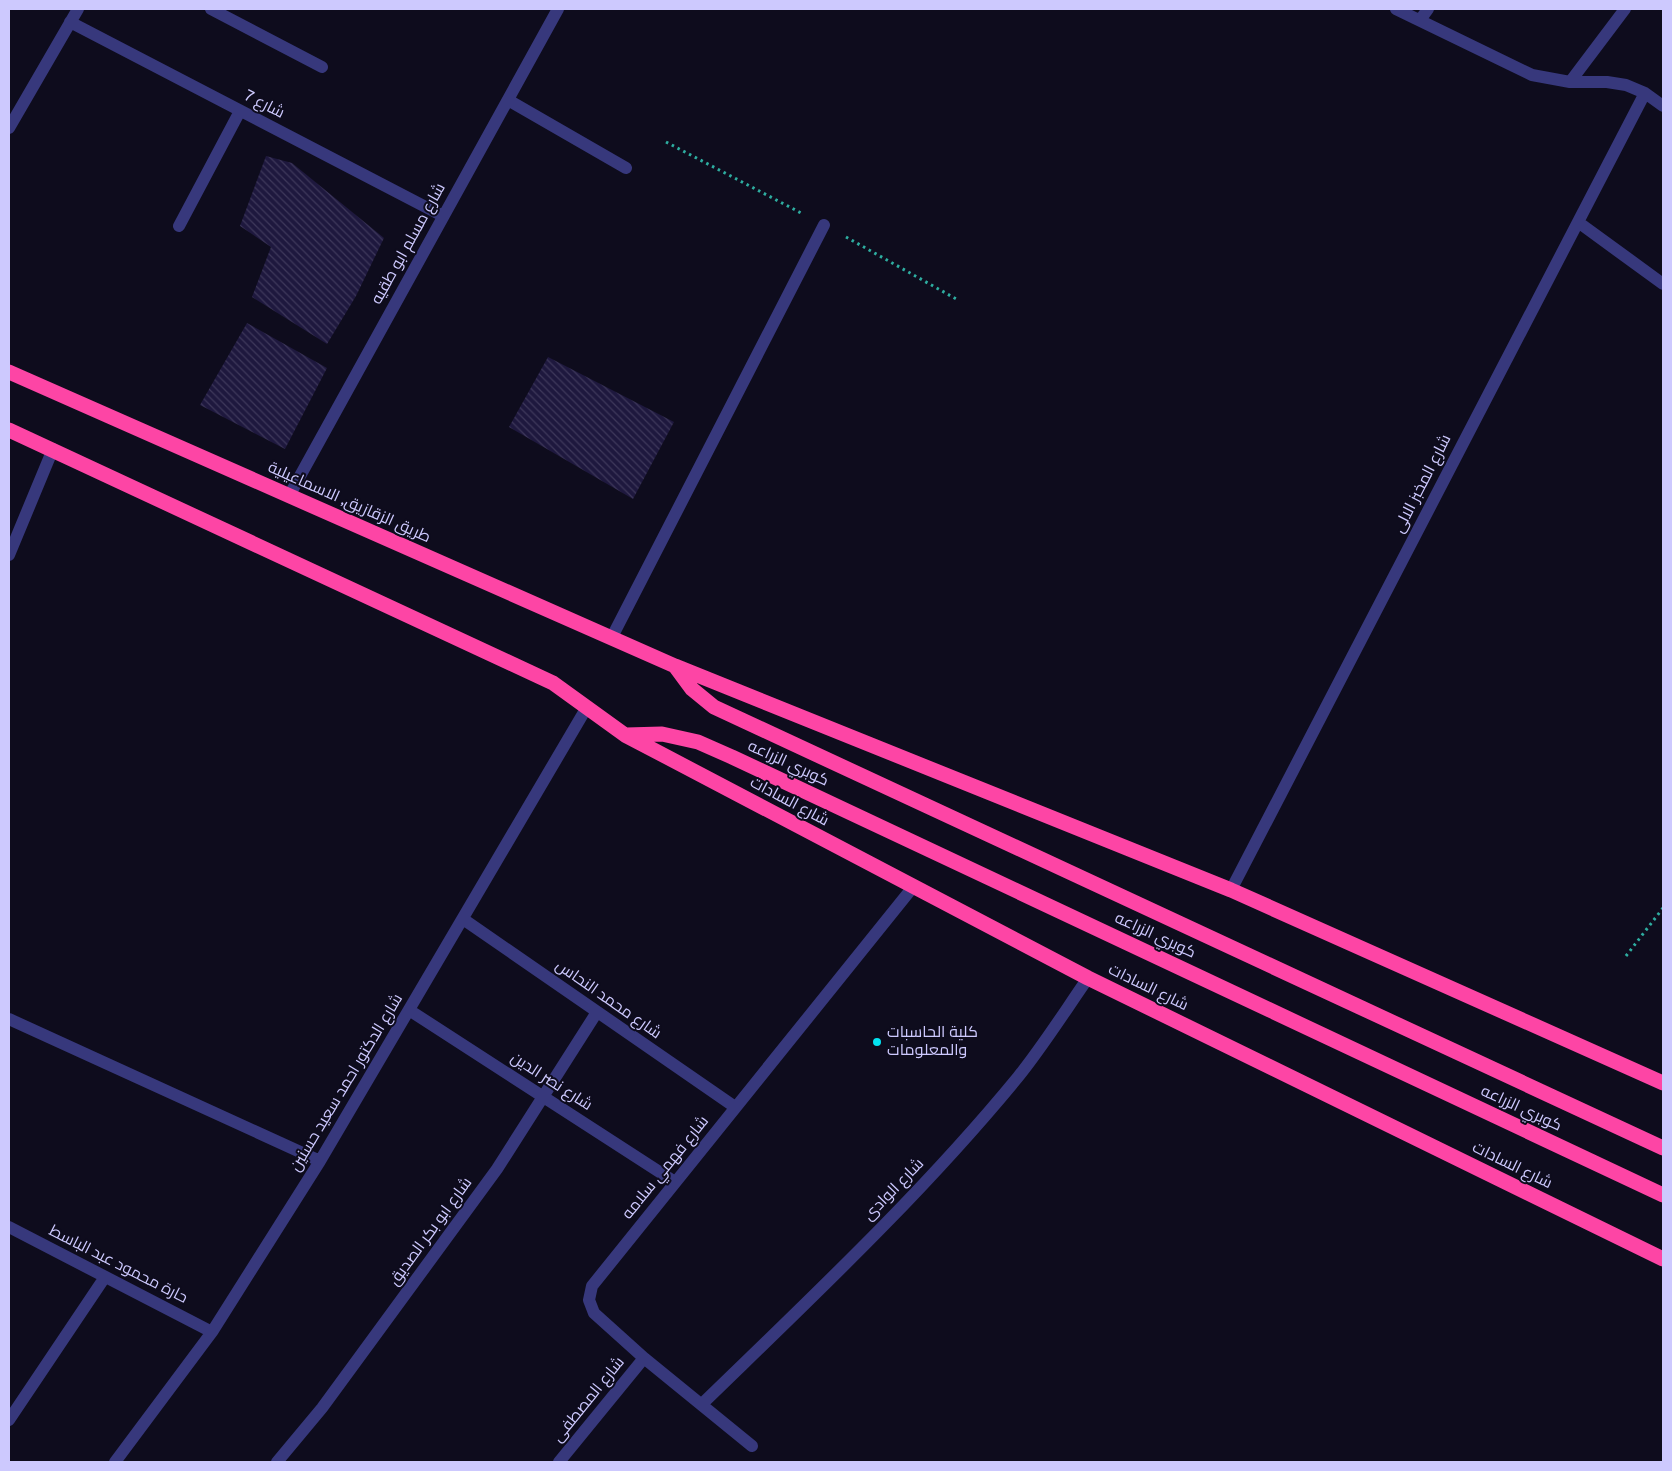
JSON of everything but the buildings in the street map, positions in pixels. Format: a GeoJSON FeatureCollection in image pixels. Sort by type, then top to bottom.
{"type":"FeatureCollection","features":[{"type":"Feature","properties":{"kind":"highway","name":"طريق الزقازيق, الاسماعيلية"},"geometry":{"type":"LineString","coordinates":[[9,372],[675,666]]}},
{"type":"Feature","properties":{"kind":"highway"},"geometry":{"type":"LineString","coordinates":[[9,430],[552,683],[625,735]]}},
{"type":"Feature","properties":{"kind":"highway"},"geometry":{"type":"LineString","coordinates":[[675,666],[1230,890],[1663,1083]]}},
{"type":"Feature","properties":{"kind":"highway","name":"كوبري الزراعه"},"geometry":{"type":"LineString","coordinates":[[675,666],[692,689],[714,707],[1663,1148]]}},
{"type":"Feature","properties":{"kind":"highway","name":"كوبري الزراعه"},"geometry":{"type":"LineString","coordinates":[[625,735],[662,734],[698,742],[724,753],[1663,1195]]}},
{"type":"Feature","properties":{"kind":"highway","name":"شارع السادات"},"geometry":{"type":"LineString","coordinates":[[625,735],[1088,978],[1663,1259]]}},
{"type":"Feature","properties":{"kind":"street"},"geometry":{"type":"LineString","coordinates":[[9,128],[78,9]]}},
{"type":"Feature","properties":{"kind":"street"},"geometry":{"type":"LineString","coordinates":[[211,9],[322,67]]}},
{"type":"Feature","properties":{"kind":"street","name":"شارع مسلم ابو طقيه"},"geometry":{"type":"LineString","coordinates":[[289,496],[558,9]]}},
{"type":"Feature","properties":{"kind":"street"},"geometry":{"type":"LineString","coordinates":[[1396,9],[1532,75],[1570,82],[1626,84],[1645,93],[1663,106]]}},
{"type":"Feature","properties":{"kind":"street"},"geometry":{"type":"LineString","coordinates":[[1420,20],[1428,9]]}},
{"type":"Feature","properties":{"kind":"street"},"geometry":{"type":"LineString","coordinates":[[1570,82],[1625,9]]}},
{"type":"Feature","properties":{"kind":"street","name":"شارع 7"},"geometry":{"type":"LineString","coordinates":[[70,22],[443,216]]}},
{"type":"Feature","properties":{"kind":"street","name":"شارع المخبز الالى"},"geometry":{"type":"LineString","coordinates":[[1230,890],[1645,93]]}},
{"type":"Feature","properties":{"kind":"street"},"geometry":{"type":"LineString","coordinates":[[508,100],[626,168]]}},
{"type":"Feature","properties":{"kind":"street"},"geometry":{"type":"LineString","coordinates":[[179,226],[240,111]]}},
{"type":"Feature","properties":{"kind":"street"},"geometry":{"type":"LineString","coordinates":[[1578,222],[1663,284]]}},
{"type":"Feature","properties":{"kind":"street"},"geometry":{"type":"LineString","coordinates":[[612,637],[824,225]]}},
{"type":"Feature","properties":{"kind":"street"},"geometry":{"type":"LineString","coordinates":[[9,555],[53,449]]}},
{"type":"Feature","properties":{"kind":"street","name":"شارع الدكتور احمد سعيد حسنين"},"geometry":{"type":"LineString","coordinates":[[115,1462],[212,1332],[320,1161],[587,707]]}},
{"type":"Feature","properties":{"kind":"street","name":"شارع فهمي سلامه"},"geometry":{"type":"LineString","coordinates":[[752,1446],[644,1358],[594,1313],[589,1300],[589,1293],[592,1286],[913,887]]}},
{"type":"Feature","properties":{"kind":"street","name":"شارع محمد النحاس"},"geometry":{"type":"LineString","coordinates":[[463,919],[735,1107]]}},
{"type":"Feature","properties":{"kind":"street","name":"شارع الوادى"},"geometry":{"type":"LineString","coordinates":[[702,1404],[835,1275],[939,1166],[1018,1076],[1088,978]]}},
{"type":"Feature","properties":{"kind":"street","name":"شارع نصر الدين"},"geometry":{"type":"LineString","coordinates":[[409,1010],[675,1182]]}},
{"type":"Feature","properties":{"kind":"street","name":"شارع ابو بكر الصديق"},"geometry":{"type":"LineString","coordinates":[[277,1462],[322,1408],[498,1170],[597,1012]]}},
{"type":"Feature","properties":{"kind":"street"},"geometry":{"type":"LineString","coordinates":[[9,1019],[320,1161]]}},
{"type":"Feature","properties":{"kind":"street","name":"حارة محمود عبد الباسط"},"geometry":{"type":"LineString","coordinates":[[9,1227],[212,1332]]}},
{"type":"Feature","properties":{"kind":"street"},"geometry":{"type":"LineString","coordinates":[[9,1420],[105,1277]]}},
{"type":"Feature","properties":{"kind":"street","name":"شارع المصطفى"},"geometry":{"type":"LineString","coordinates":[[559,1462],[644,1358]]}},
{"type":"Feature","properties":{"kind":"path"},"geometry":{"type":"LineString","coordinates":[[666,142],[824,225],[958,300]]}},
{"type":"Feature","properties":{"kind":"path"},"geometry":{"type":"LineString","coordinates":[[1626,956],[1663,908]]}},
{"type":"Feature","properties":{"kind":"place","name":"كلية الحاسبات والمعلومات"},"geometry":{"type":"Point","coordinates":[877,1042]}}]}
